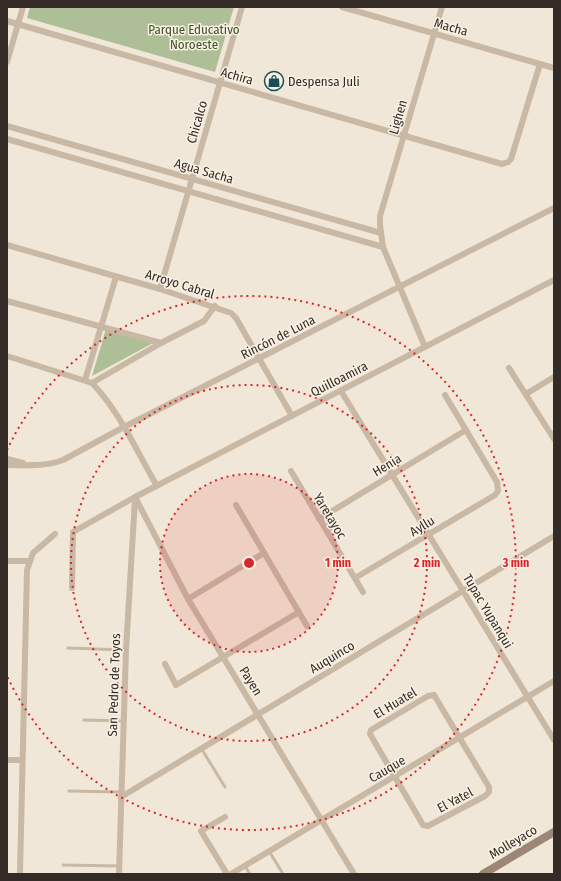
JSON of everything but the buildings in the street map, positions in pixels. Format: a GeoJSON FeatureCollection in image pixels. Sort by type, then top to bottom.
{"type":"FeatureCollection","features":[{"type":"Feature","properties":{"kind":"main road","name":"Molleyaco"},"geometry":{"type":"LineString","coordinates":[[484,874],[554,832]]}},
{"type":"Feature","properties":{"kind":"street"},"geometry":{"type":"LineString","coordinates":[[7,62],[23,7]]}},
{"type":"Feature","properties":{"kind":"street","name":"Chicalco"},"geometry":{"type":"LineString","coordinates":[[160,289],[242,7]]}},
{"type":"Feature","properties":{"kind":"street","name":"Macha"},"geometry":{"type":"LineString","coordinates":[[342,7],[554,68]]}},
{"type":"Feature","properties":{"kind":"street","name":"Lighen"},"geometry":{"type":"LineString","coordinates":[[381,233],[380,216],[442,7]]}},
{"type":"Feature","properties":{"kind":"street","name":"Achira"},"geometry":{"type":"LineString","coordinates":[[7,21],[502,164],[508,162],[511,158],[540,64]]}},
{"type":"Feature","properties":{"kind":"street","name":"Agua Sacha"},"geometry":{"type":"LineString","coordinates":[[7,126],[381,233]]}},
{"type":"Feature","properties":{"kind":"street","name":"Agua Sacha"},"geometry":{"type":"LineString","coordinates":[[7,139],[383,247]]}},
{"type":"Feature","properties":{"kind":"street","name":"Rincón de Luna"},"geometry":{"type":"LineString","coordinates":[[7,465],[34,466],[64,460],[124,427],[554,208]]}},
{"type":"Feature","properties":{"kind":"street"},"geometry":{"type":"LineString","coordinates":[[381,233],[383,247],[425,347]]}},
{"type":"Feature","properties":{"kind":"street","name":"Arroyo Cabral"},"geometry":{"type":"LineString","coordinates":[[7,245],[160,289],[231,313],[236,318],[292,416]]}},
{"type":"Feature","properties":{"kind":"street"},"geometry":{"type":"LineString","coordinates":[[85,380],[116,277]]}},
{"type":"Feature","properties":{"kind":"street","name":"Quilloamira"},"geometry":{"type":"LineString","coordinates":[[72,588],[73,532],[135,497],[554,280]]}},
{"type":"Feature","properties":{"kind":"street"},"geometry":{"type":"LineString","coordinates":[[7,301],[161,343]]}},
{"type":"Feature","properties":{"kind":"street"},"geometry":{"type":"LineString","coordinates":[[92,383],[161,343],[204,321],[214,306]]}},
{"type":"Feature","properties":{"kind":"street"},"geometry":{"type":"LineString","coordinates":[[7,356],[92,383],[101,392],[124,427],[157,486]]}},
{"type":"Feature","properties":{"kind":"street"},"geometry":{"type":"LineString","coordinates":[[509,368],[554,439]]}},
{"type":"Feature","properties":{"kind":"street"},"geometry":{"type":"LineString","coordinates":[[526,394],[554,377]]}},
{"type":"Feature","properties":{"kind":"street","name":"Tupac Yupanqui"},"geometry":{"type":"LineString","coordinates":[[341,391],[554,740]]}},
{"type":"Feature","properties":{"kind":"street"},"geometry":{"type":"LineString","coordinates":[[445,395],[466,430]]}},
{"type":"Feature","properties":{"kind":"street","name":"Henia"},"geometry":{"type":"LineString","coordinates":[[319,519],[466,430]]}},
{"type":"Feature","properties":{"kind":"street","name":"Ayllu"},"geometry":{"type":"LineString","coordinates":[[355,578],[495,495],[498,490],[497,482],[466,430]]}},
{"type":"Feature","properties":{"kind":"street"},"geometry":{"type":"LineString","coordinates":[[7,459],[34,466]]}},
{"type":"Feature","properties":{"kind":"street","name":"Yaretayoc"},"geometry":{"type":"LineString","coordinates":[[291,471],[364,592]]}},
{"type":"Feature","properties":{"kind":"street","name":"Payen"},"geometry":{"type":"LineString","coordinates":[[135,497],[188,599],[354,874]]}},
{"type":"Feature","properties":{"kind":"street","name":"San Pedro de Toyos"},"geometry":{"type":"LineString","coordinates":[[119,874],[126,650],[135,497]]}},
{"type":"Feature","properties":{"kind":"street"},"geometry":{"type":"LineString","coordinates":[[236,505],[307,626]]}},
{"type":"Feature","properties":{"kind":"street"},"geometry":{"type":"LineString","coordinates":[[20,874],[22,760],[29,561],[37,548],[55,534]]}},
{"type":"Feature","properties":{"kind":"street","name":"Auquinco"},"geometry":{"type":"LineString","coordinates":[[121,794],[201,748],[554,536]]}},
{"type":"Feature","properties":{"kind":"street"},"geometry":{"type":"LineString","coordinates":[[188,599],[264,553]]}},
{"type":"Feature","properties":{"kind":"street"},"geometry":{"type":"LineString","coordinates":[[7,560],[29,561]]}},
{"type":"Feature","properties":{"kind":"street"},"geometry":{"type":"LineString","coordinates":[[165,664],[176,685],[224,658],[299,612]]}},
{"type":"Feature","properties":{"kind":"street","name":"Cauque"},"geometry":{"type":"LineString","coordinates":[[231,874],[554,681]]}},
{"type":"Feature","properties":{"kind":"street","name":"El Huatel"},"geometry":{"type":"LineString","coordinates":[[395,777],[370,734],[371,730],[428,696],[434,695],[460,737]]}},
{"type":"Feature","properties":{"kind":"street","name":"El Yatel"},"geometry":{"type":"LineString","coordinates":[[395,777],[423,825],[428,826],[485,796],[489,792],[489,787],[460,737]]}},
{"type":"Feature","properties":{"kind":"street"},"geometry":{"type":"LineString","coordinates":[[7,760],[22,760]]}},
{"type":"Feature","properties":{"kind":"street"},"geometry":{"type":"LineString","coordinates":[[225,817],[201,831],[227,874]]}},
{"type":"Feature","properties":{"kind":"lane"},"geometry":{"type":"LineString","coordinates":[[68,648],[126,650]]}},
{"type":"Feature","properties":{"kind":"lane"},"geometry":{"type":"LineString","coordinates":[[84,720],[124,721]]}},
{"type":"Feature","properties":{"kind":"lane"},"geometry":{"type":"LineString","coordinates":[[201,748],[225,787]]}},
{"type":"Feature","properties":{"kind":"lane"},"geometry":{"type":"LineString","coordinates":[[69,791],[121,794]]}},
{"type":"Feature","properties":{"kind":"lane"},"geometry":{"type":"LineString","coordinates":[[270,851],[283,874]]}},
{"type":"Feature","properties":{"kind":"lane"},"geometry":{"type":"LineString","coordinates":[[63,865],[119,866]]}},
{"type":"Feature","properties":{"kind":"lane"},"geometry":{"type":"LineString","coordinates":[[245,866],[250,874]]}},
{"type":"Feature","properties":{"kind":"green space","name":"Parque Educativo Noroeste"},"geometry":{"type":"Polygon","coordinates":[[[30,7],[234,7],[215,72],[27,18],[30,7]]]}},
{"type":"Feature","properties":{"kind":"green space"},"geometry":{"type":"Polygon","coordinates":[[[106,329],[153,343],[92,376],[106,329]]]}},
{"type":"Feature","properties":{"kind":"place","name":"Despensa Juli"},"geometry":{"type":"Point","coordinates":[274,81]}}]}
